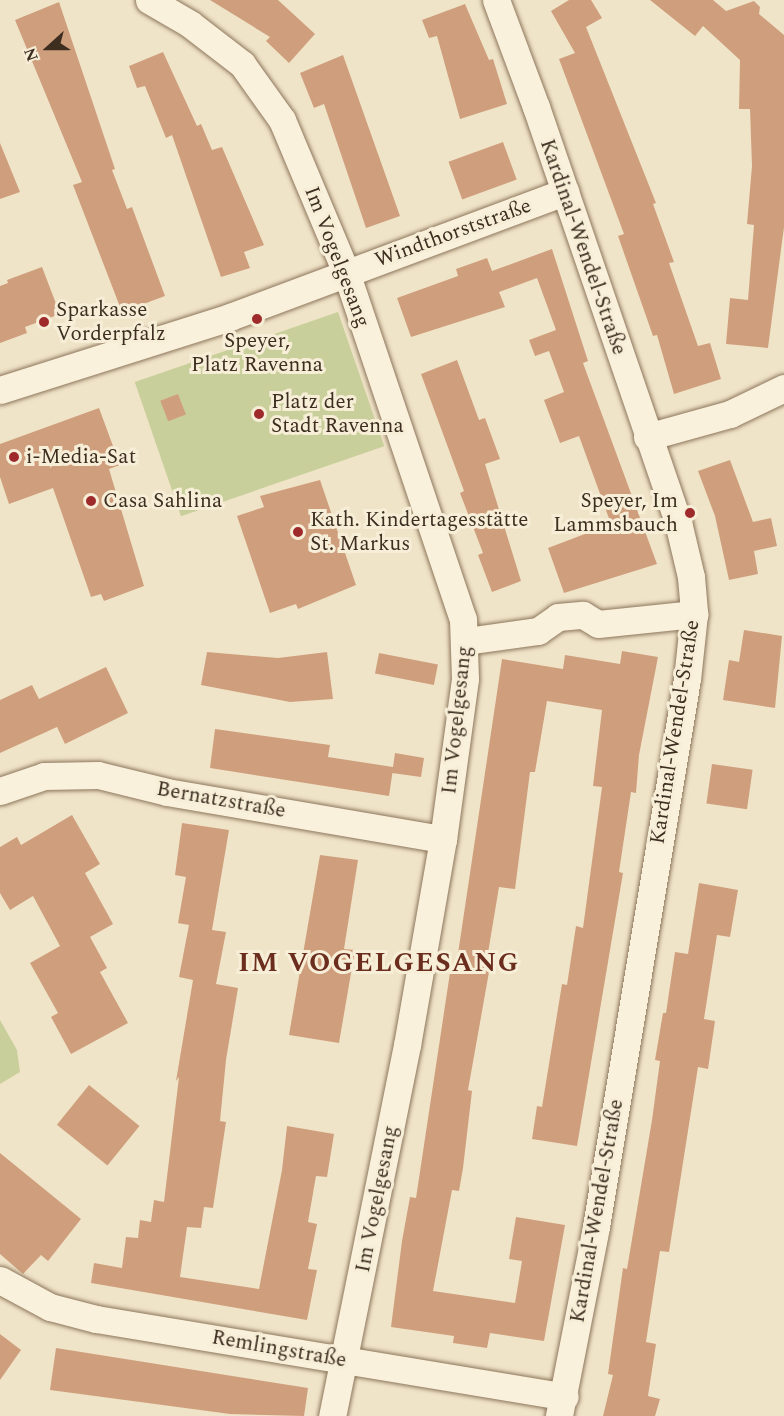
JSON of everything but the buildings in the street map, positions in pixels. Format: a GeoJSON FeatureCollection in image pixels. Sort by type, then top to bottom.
{"type":"FeatureCollection","features":[{"type":"Feature","properties":{"kind":"street","name":"Im Vogelgesang"},"geometry":{"type":"LineString","coordinates":[[149,0],[190,24],[242,64],[282,120],[346,272],[463,619],[466,641],[459,738],[443,839],[345,1361],[332,1416]]}},
{"type":"Feature","properties":{"kind":"street","name":"Kardinal-Wendel-Straße"},"geometry":{"type":"LineString","coordinates":[[502,3],[681,533],[692,577],[694,614],[687,679],[562,1406]]}},
{"type":"Feature","properties":{"kind":"street","name":"Windthorststraße"},"geometry":{"type":"LineString","coordinates":[[0,390],[230,317],[565,192]]}},
{"type":"Feature","properties":{"kind":"street"},"geometry":{"type":"LineString","coordinates":[[647,437],[730,414],[784,388]]}},
{"type":"Feature","properties":{"kind":"street"},"geometry":{"type":"LineString","coordinates":[[466,641],[538,632],[558,617],[583,615],[598,624],[694,614]]}},
{"type":"Feature","properties":{"kind":"street","name":"Bernatzstraße"},"geometry":{"type":"LineString","coordinates":[[0,791],[44,776],[98,775],[167,792],[443,839]]}},
{"type":"Feature","properties":{"kind":"street","name":"Remlingstraße"},"geometry":{"type":"LineString","coordinates":[[0,1280],[50,1307],[96,1319],[345,1361],[562,1406]]}},
{"type":"Feature","properties":{"kind":"green space","name":"Platz der Stadt Ravenna"},"geometry":{"type":"Polygon","coordinates":[[[338,312],[384,446],[181,516],[135,382],[338,312]]]}},
{"type":"Feature","properties":{"kind":"green space"},"geometry":{"type":"Polygon","coordinates":[[[0,1020],[17,1050],[20,1072],[0,1084],[0,1020]]]}},
{"type":"Feature","properties":{"kind":"place","name":"Speyer, Platz Ravenna"},"geometry":{"type":"Point","coordinates":[257,319]}},
{"type":"Feature","properties":{"kind":"place","name":"Sparkasse Vorderpfalz"},"geometry":{"type":"Point","coordinates":[44,322]}},
{"type":"Feature","properties":{"kind":"place","name":"Platz der Stadt Ravenna"},"geometry":{"type":"Point","coordinates":[259,414]}},
{"type":"Feature","properties":{"kind":"place","name":"i-Media-Sat"},"geometry":{"type":"Point","coordinates":[14,457]}},
{"type":"Feature","properties":{"kind":"place","name":"Casa Sahlina"},"geometry":{"type":"Point","coordinates":[91,501]}},
{"type":"Feature","properties":{"kind":"place","name":"Speyer, Im Lammsbauch"},"geometry":{"type":"Point","coordinates":[690,513]}},
{"type":"Feature","properties":{"kind":"place","name":"Kath. Kindertagesstätte St. Markus"},"geometry":{"type":"Point","coordinates":[298,532]}},
{"type":"Feature","properties":{"kind":"district","name":"IM VOGELGESANG"},"geometry":{"type":"Point","coordinates":[379,964]}}]}
